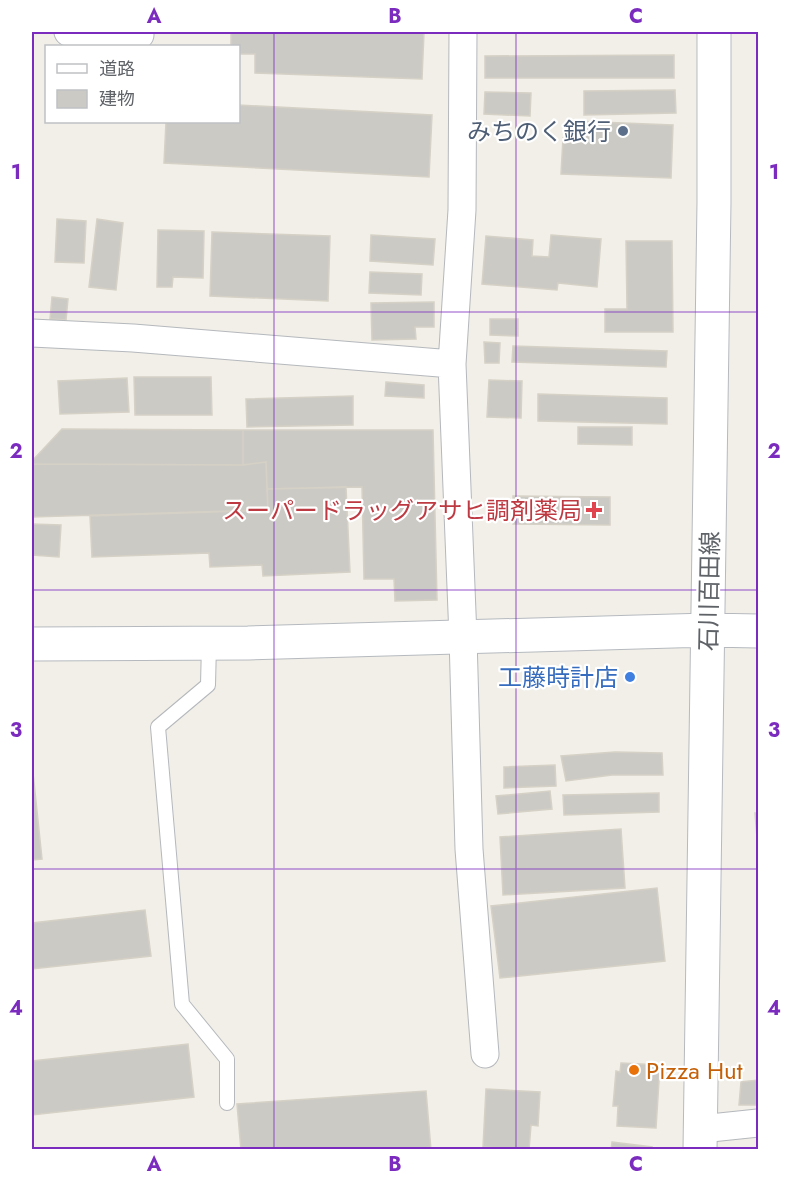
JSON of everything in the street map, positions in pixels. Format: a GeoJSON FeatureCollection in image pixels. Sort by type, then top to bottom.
{"type":"FeatureCollection","features":[{"type":"Feature","properties":{"kind":"main road","name":"石川百田線"},"geometry":{"type":"LineString","coordinates":[[700,1139],[714,202],[714,32]]}},
{"type":"Feature","properties":{"kind":"main road"},"geometry":{"type":"LineString","coordinates":[[32,644],[208,644],[708,630],[759,631]]}},
{"type":"Feature","properties":{"kind":"street"},"geometry":{"type":"LineString","coordinates":[[68,32],[140,35],[140,32]]}},
{"type":"Feature","properties":{"kind":"street"},"geometry":{"type":"LineString","coordinates":[[463,32],[462,210],[452,364],[469,849],[485,1054]]}},
{"type":"Feature","properties":{"kind":"street"},"geometry":{"type":"LineString","coordinates":[[32,333],[133,338],[452,364]]}},
{"type":"Feature","properties":{"kind":"street"},"geometry":{"type":"LineString","coordinates":[[700,1139],[759,1123]]}},
{"type":"Feature","properties":{"kind":"lane"},"geometry":{"type":"LineString","coordinates":[[208,644],[208,685],[158,727],[182,1004],[227,1059],[227,1103]]}},
{"type":"Feature","properties":{"kind":"building"},"geometry":{"type":"Polygon","coordinates":[[[231,32],[424,32],[422,79],[255,73],[255,54],[240,54],[240,45],[231,45],[231,32]]]}},
{"type":"Feature","properties":{"kind":"building"},"geometry":{"type":"Polygon","coordinates":[[[674,55],[674,78],[485,78],[485,56],[674,55]]]}},
{"type":"Feature","properties":{"kind":"building"},"geometry":{"type":"Polygon","coordinates":[[[675,90],[676,113],[584,115],[584,91],[675,90]]]}},
{"type":"Feature","properties":{"kind":"building"},"geometry":{"type":"Polygon","coordinates":[[[485,92],[531,93],[530,116],[484,114],[485,92]]]}},
{"type":"Feature","properties":{"kind":"building"},"geometry":{"type":"Polygon","coordinates":[[[240,105],[432,115],[429,177],[164,163],[166,123],[240,123],[240,105]]]}},
{"type":"Feature","properties":{"kind":"building"},"geometry":{"type":"Polygon","coordinates":[[[573,121],[673,125],[671,178],[561,174],[563,138],[573,139],[573,121]]]}},
{"type":"Feature","properties":{"kind":"building"},"geometry":{"type":"Polygon","coordinates":[[[57,219],[86,221],[84,263],[55,262],[57,219]]]}},
{"type":"Feature","properties":{"kind":"building"},"geometry":{"type":"Polygon","coordinates":[[[97,219],[123,223],[116,290],[89,287],[97,219]]]}},
{"type":"Feature","properties":{"kind":"building"},"geometry":{"type":"Polygon","coordinates":[[[158,230],[204,231],[203,278],[173,277],[172,287],[157,287],[158,230]]]}},
{"type":"Feature","properties":{"kind":"building"},"geometry":{"type":"Polygon","coordinates":[[[212,232],[330,236],[328,301],[210,296],[212,232]]]}},
{"type":"Feature","properties":{"kind":"building"},"geometry":{"type":"Polygon","coordinates":[[[371,235],[435,239],[433,265],[370,261],[371,235]]]}},
{"type":"Feature","properties":{"kind":"building"},"geometry":{"type":"Polygon","coordinates":[[[551,235],[601,239],[597,287],[558,283],[557,290],[482,284],[486,236],[533,240],[532,256],[549,257],[551,235]]]}},
{"type":"Feature","properties":{"kind":"building"},"geometry":{"type":"Polygon","coordinates":[[[626,241],[672,241],[673,332],[605,332],[605,309],[627,309],[626,241]]]}},
{"type":"Feature","properties":{"kind":"building"},"geometry":{"type":"Polygon","coordinates":[[[370,272],[422,274],[421,295],[369,293],[370,272]]]}},
{"type":"Feature","properties":{"kind":"building"},"geometry":{"type":"Polygon","coordinates":[[[52,297],[68,299],[66,320],[50,319],[52,297]]]}},
{"type":"Feature","properties":{"kind":"building"},"geometry":{"type":"Polygon","coordinates":[[[434,302],[434,327],[415,327],[416,339],[372,340],[371,303],[434,302]]]}},
{"type":"Feature","properties":{"kind":"building"},"geometry":{"type":"Polygon","coordinates":[[[490,319],[518,319],[518,336],[490,335],[490,319]]]}},
{"type":"Feature","properties":{"kind":"building"},"geometry":{"type":"Polygon","coordinates":[[[484,342],[500,343],[499,363],[485,363],[484,342]]]}},
{"type":"Feature","properties":{"kind":"building"},"geometry":{"type":"Polygon","coordinates":[[[513,346],[667,351],[666,367],[512,362],[513,346]]]}},
{"type":"Feature","properties":{"kind":"building"},"geometry":{"type":"Polygon","coordinates":[[[134,377],[211,377],[212,415],[135,415],[134,377]]]}},
{"type":"Feature","properties":{"kind":"building"},"geometry":{"type":"Polygon","coordinates":[[[127,378],[129,412],[60,414],[58,381],[127,378]]]}},
{"type":"Feature","properties":{"kind":"building"},"geometry":{"type":"Polygon","coordinates":[[[489,380],[522,381],[521,418],[487,417],[489,380]]]}},
{"type":"Feature","properties":{"kind":"building"},"geometry":{"type":"Polygon","coordinates":[[[386,382],[424,385],[424,398],[385,396],[386,382]]]}},
{"type":"Feature","properties":{"kind":"building"},"geometry":{"type":"Polygon","coordinates":[[[538,394],[667,398],[667,424],[538,421],[538,394]]]}},
{"type":"Feature","properties":{"kind":"building"},"geometry":{"type":"Polygon","coordinates":[[[353,396],[353,425],[247,427],[246,399],[353,396]]]}},
{"type":"Feature","properties":{"kind":"building"},"geometry":{"type":"Polygon","coordinates":[[[578,427],[632,427],[632,445],[578,444],[578,427]]]}},
{"type":"Feature","properties":{"kind":"building"},"geometry":{"type":"Polygon","coordinates":[[[62,429],[243,430],[243,465],[32,464],[32,461],[62,429]]]}},
{"type":"Feature","properties":{"kind":"building"},"geometry":{"type":"Polygon","coordinates":[[[243,430],[433,430],[437,600],[395,601],[394,579],[364,579],[362,487],[267,489],[266,462],[243,465],[243,430]]]}},
{"type":"Feature","properties":{"kind":"building"},"geometry":{"type":"Polygon","coordinates":[[[266,462],[268,510],[32,517],[32,464],[243,465],[266,462]]]}},
{"type":"Feature","properties":{"kind":"building"},"geometry":{"type":"Polygon","coordinates":[[[346,487],[350,572],[263,576],[262,565],[210,567],[209,553],[92,557],[90,516],[268,510],[267,489],[346,487]]]}},
{"type":"Feature","properties":{"kind":"building"},"geometry":{"type":"Polygon","coordinates":[[[513,496],[610,497],[610,525],[513,524],[513,496]]]}},
{"type":"Feature","properties":{"kind":"building"},"geometry":{"type":"Polygon","coordinates":[[[32,524],[61,525],[59,557],[32,555],[32,524]]]}},
{"type":"Feature","properties":{"kind":"building"},"geometry":{"type":"Polygon","coordinates":[[[615,752],[662,753],[663,775],[612,775],[566,781],[561,756],[615,752]]]}},
{"type":"Feature","properties":{"kind":"building"},"geometry":{"type":"Polygon","coordinates":[[[32,763],[42,859],[32,860],[32,763]]]}},
{"type":"Feature","properties":{"kind":"building"},"geometry":{"type":"Polygon","coordinates":[[[555,765],[556,786],[504,788],[504,767],[555,765]]]}},
{"type":"Feature","properties":{"kind":"building"},"geometry":{"type":"Polygon","coordinates":[[[550,791],[552,809],[498,814],[496,796],[550,791]]]}},
{"type":"Feature","properties":{"kind":"building"},"geometry":{"type":"Polygon","coordinates":[[[659,793],[659,812],[564,815],[563,795],[659,793]]]}},
{"type":"Feature","properties":{"kind":"building"},"geometry":{"type":"Polygon","coordinates":[[[755,813],[758,813],[758,850],[755,813]]]}},
{"type":"Feature","properties":{"kind":"building"},"geometry":{"type":"Polygon","coordinates":[[[621,829],[625,888],[503,895],[500,837],[621,829]]]}},
{"type":"Feature","properties":{"kind":"building"},"geometry":{"type":"Polygon","coordinates":[[[657,888],[665,961],[500,978],[491,906],[657,888]]]}},
{"type":"Feature","properties":{"kind":"building"},"geometry":{"type":"Polygon","coordinates":[[[145,910],[151,956],[32,969],[32,923],[145,910]]]}},
{"type":"Feature","properties":{"kind":"building"},"geometry":{"type":"Polygon","coordinates":[[[188,1044],[194,1097],[32,1115],[32,1061],[188,1044]]]}},
{"type":"Feature","properties":{"kind":"building"},"geometry":{"type":"Polygon","coordinates":[[[621,1063],[660,1065],[656,1128],[617,1126],[618,1106],[613,1106],[616,1071],[620,1072],[621,1063]]]}},
{"type":"Feature","properties":{"kind":"building"},"geometry":{"type":"Polygon","coordinates":[[[758,1080],[758,1105],[739,1105],[741,1082],[758,1080]]]}},
{"type":"Feature","properties":{"kind":"building"},"geometry":{"type":"Polygon","coordinates":[[[486,1089],[540,1092],[538,1126],[531,1125],[529,1150],[483,1147],[486,1089]]]}},
{"type":"Feature","properties":{"kind":"building"},"geometry":{"type":"Polygon","coordinates":[[[426,1091],[431,1150],[241,1150],[237,1104],[426,1091]]]}},
{"type":"Feature","properties":{"kind":"building"},"geometry":{"type":"Polygon","coordinates":[[[612,1142],[652,1147],[651,1150],[611,1150],[612,1142]]]}},
{"type":"Feature","properties":{"kind":"place","name":"みちのく銀行"},"geometry":{"type":"Point","coordinates":[623,131]}},
{"type":"Feature","properties":{"kind":"place","name":"スーパードラッグアサヒ調剤薬局"},"geometry":{"type":"Point","coordinates":[594,510]}},
{"type":"Feature","properties":{"kind":"place","name":"工藤時計店"},"geometry":{"type":"Point","coordinates":[630,677]}},
{"type":"Feature","properties":{"kind":"place","name":"Pizza Hut"},"geometry":{"type":"Point","coordinates":[634,1070]}}]}
